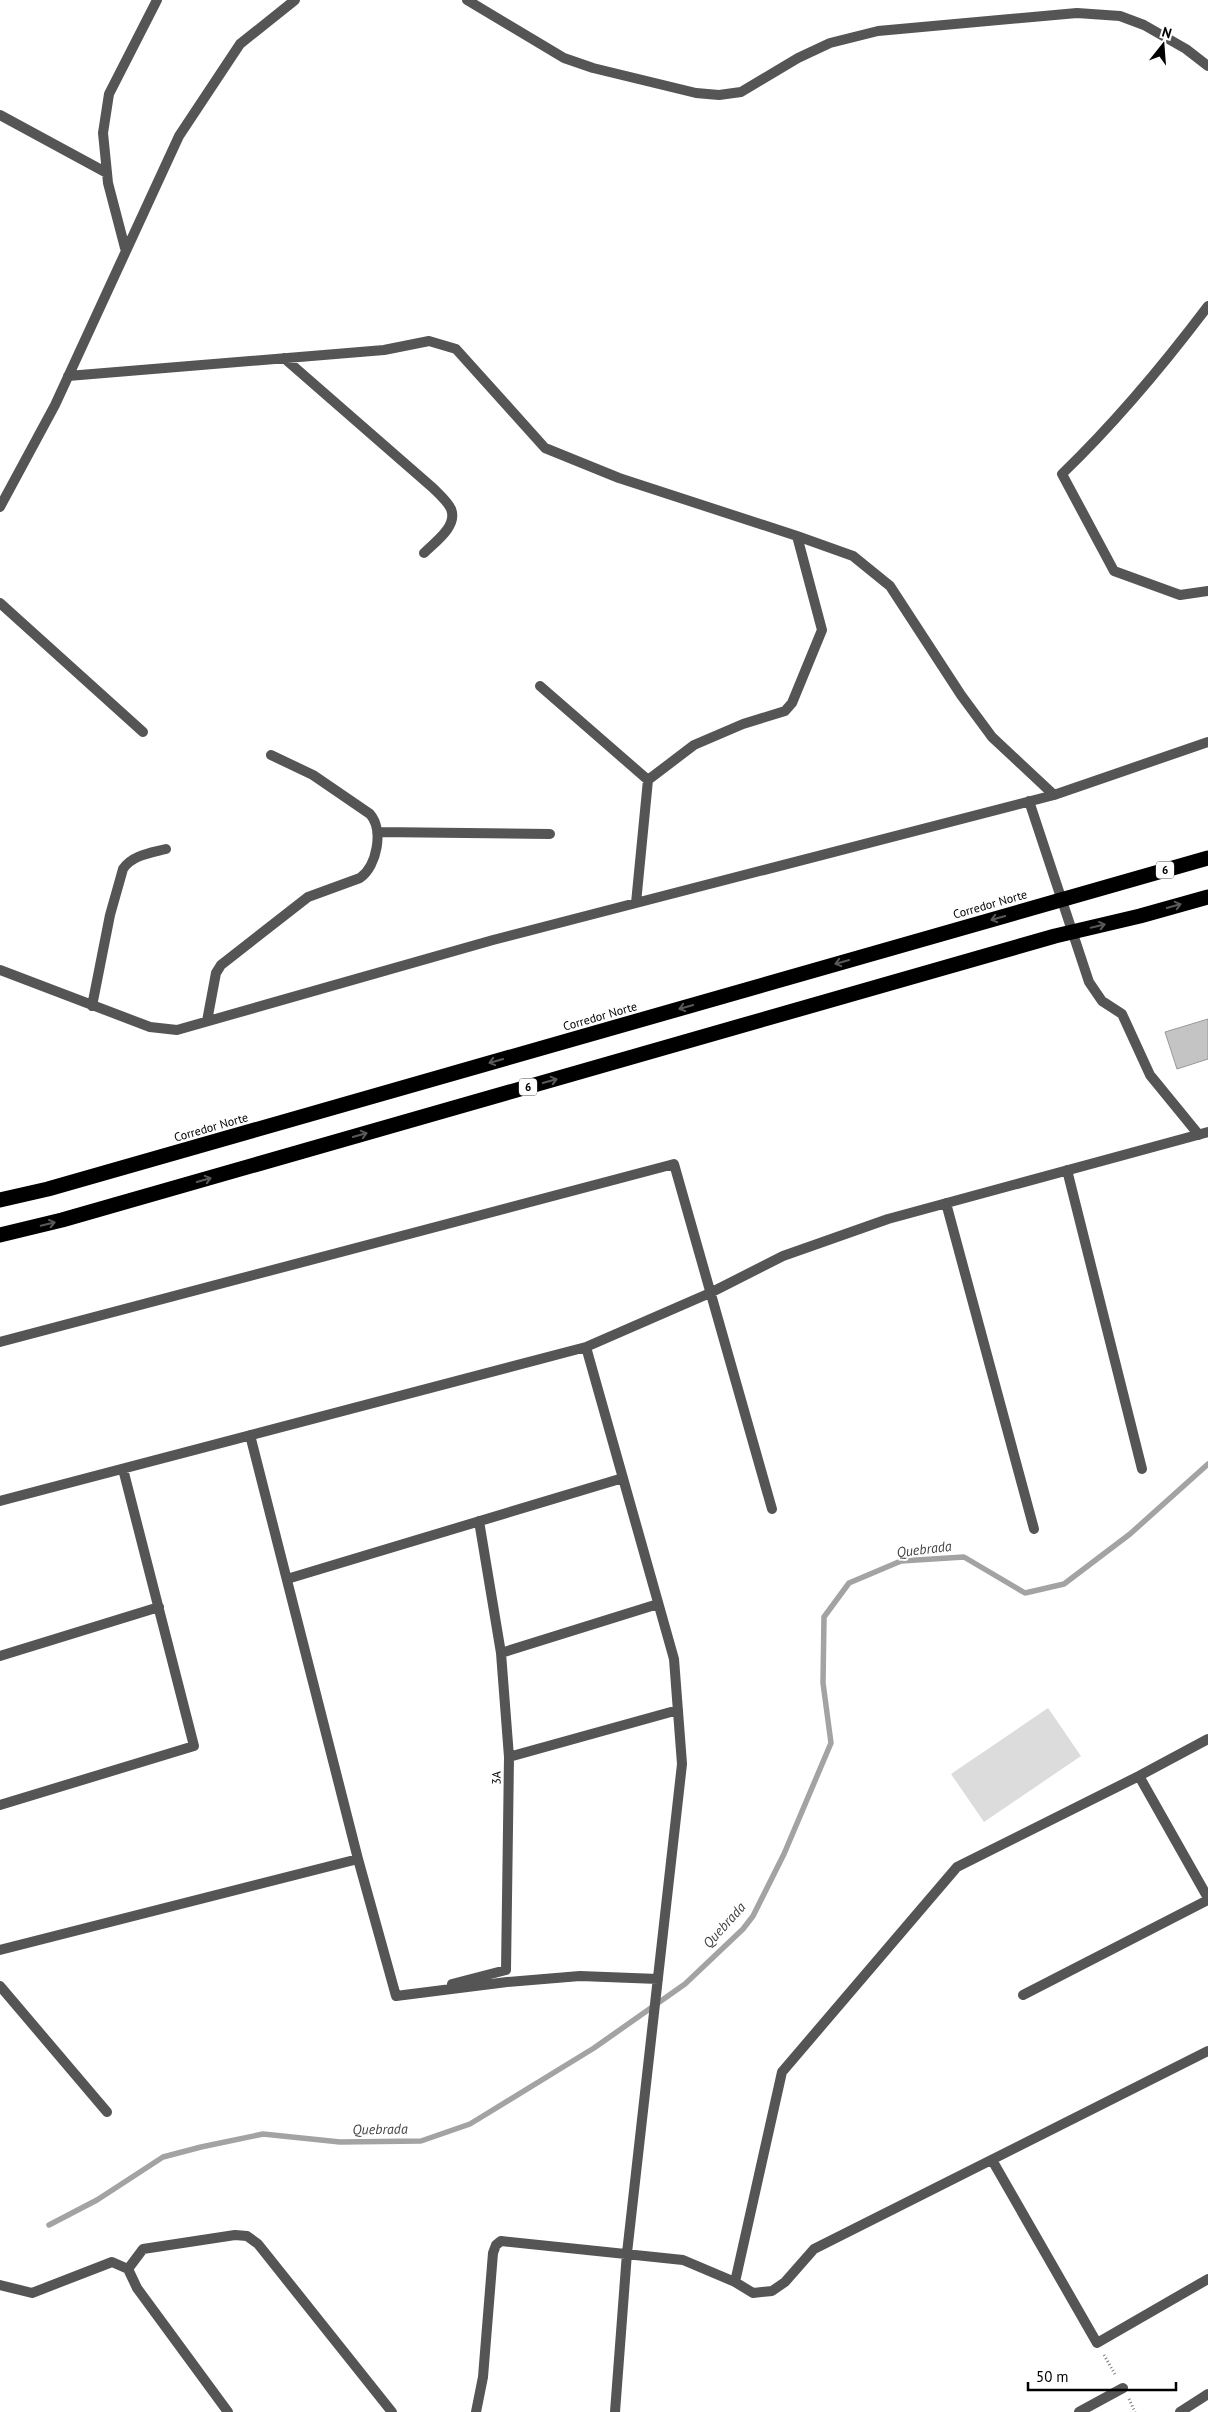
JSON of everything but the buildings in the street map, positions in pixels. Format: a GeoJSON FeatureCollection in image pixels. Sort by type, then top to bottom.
{"type":"FeatureCollection","features":[{"type":"Feature","properties":{"kind":"highway","name":"Corredor Norte"},"geometry":{"type":"LineString","coordinates":[[0,1200],[77,1180],[1208,858]]}},
{"type":"Feature","properties":{"kind":"highway","name":"6"},"geometry":{"type":"LineString","coordinates":[[0,1234],[62,1220],[1055,936],[1140,916],[1208,897]]}},
{"type":"Feature","properties":{"kind":"street"},"geometry":{"type":"LineString","coordinates":[[125,248],[107,173],[103,133],[109,94],[157,0]]}},
{"type":"Feature","properties":{"kind":"street"},"geometry":{"type":"LineString","coordinates":[[0,507],[55,405],[125,248],[178,136],[240,44],[295,0]]}},
{"type":"Feature","properties":{"kind":"street"},"geometry":{"type":"LineString","coordinates":[[467,0],[564,58],[593,68],[704,94],[719,95],[741,92],[798,58],[830,43],[878,31],[1077,14],[1120,16],[1144,25],[1186,49],[1208,66]]}},
{"type":"Feature","properties":{"kind":"street"},"geometry":{"type":"LineString","coordinates":[[0,115],[107,173]]}},
{"type":"Feature","properties":{"kind":"street"},"geometry":{"type":"LineString","coordinates":[[1208,306],[1157,374],[1096,441],[1062,474],[1114,571],[1180,595],[1208,591]]}},
{"type":"Feature","properties":{"kind":"street"},"geometry":{"type":"LineString","coordinates":[[68,376],[384,350],[430,341],[456,349],[545,448],[619,478],[853,556],[890,586],[961,695],[992,737],[1054,795]]}},
{"type":"Feature","properties":{"kind":"street"},"geometry":{"type":"LineString","coordinates":[[284,358],[434,488],[451,508],[453,520],[447,530],[424,554]]}},
{"type":"Feature","properties":{"kind":"street"},"geometry":{"type":"LineString","coordinates":[[636,903],[648,780],[694,745],[743,724],[785,711],[792,704],[822,630],[797,536]]}},
{"type":"Feature","properties":{"kind":"street"},"geometry":{"type":"LineString","coordinates":[[0,603],[143,732]]}},
{"type":"Feature","properties":{"kind":"street"},"geometry":{"type":"LineString","coordinates":[[540,686],[648,780]]}},
{"type":"Feature","properties":{"kind":"street"},"geometry":{"type":"LineString","coordinates":[[0,970],[150,1027],[177,1030],[493,940],[1054,795],[1208,742]]}},
{"type":"Feature","properties":{"kind":"street"},"geometry":{"type":"LineString","coordinates":[[207,1021],[216,973],[221,965],[308,897],[360,878],[367,873],[372,865],[378,832],[377,821],[340,792],[313,775],[270,754]]}},
{"type":"Feature","properties":{"kind":"street"},"geometry":{"type":"LineString","coordinates":[[0,1501],[586,1347],[710,1292],[783,1256],[888,1219],[1203,1134],[1150,1075],[1122,1014],[1102,1001],[1089,982],[1029,801]]}},
{"type":"Feature","properties":{"kind":"street"},"geometry":{"type":"LineString","coordinates":[[378,832],[550,834]]}},
{"type":"Feature","properties":{"kind":"street"},"geometry":{"type":"LineString","coordinates":[[92,1006],[110,915],[123,869],[127,863],[134,859],[166,849]]}},
{"type":"Feature","properties":{"kind":"street"},"geometry":{"type":"LineString","coordinates":[[0,1342],[674,1164],[772,1509]]}},
{"type":"Feature","properties":{"kind":"street"},"geometry":{"type":"LineString","coordinates":[[1067,1170],[1142,1470]]}},
{"type":"Feature","properties":{"kind":"street"},"geometry":{"type":"LineString","coordinates":[[946,1204],[1034,1529]]}},
{"type":"Feature","properties":{"kind":"street"},"geometry":{"type":"LineString","coordinates":[[586,1347],[674,1659],[682,1764],[627,2253],[615,2412]]}},
{"type":"Feature","properties":{"kind":"street"},"geometry":{"type":"LineString","coordinates":[[250,1435],[358,1859],[396,1996],[580,1976],[658,1983]]}},
{"type":"Feature","properties":{"kind":"street"},"geometry":{"type":"LineString","coordinates":[[0,1805],[194,1746],[123,1469]]}},
{"type":"Feature","properties":{"kind":"street"},"geometry":{"type":"LineString","coordinates":[[287,1579],[623,1478]]}},
{"type":"Feature","properties":{"kind":"street","name":"3A"},"geometry":{"type":"LineString","coordinates":[[443,1990],[454,1983],[506,1970],[509,1757],[501,1653],[479,1521]]}},
{"type":"Feature","properties":{"kind":"street"},"geometry":{"type":"LineString","coordinates":[[501,1653],[658,1604]]}},
{"type":"Feature","properties":{"kind":"street"},"geometry":{"type":"LineString","coordinates":[[0,1656],[159,1607]]}},
{"type":"Feature","properties":{"kind":"street"},"geometry":{"type":"LineString","coordinates":[[509,1757],[678,1710]]}},
{"type":"Feature","properties":{"kind":"street"},"geometry":{"type":"LineString","coordinates":[[736,2282],[782,2072],[957,1868],[1208,1739]]}},
{"type":"Feature","properties":{"kind":"street"},"geometry":{"type":"LineString","coordinates":[[1023,1995],[1208,1899],[1139,1776]]}},
{"type":"Feature","properties":{"kind":"street"},"geometry":{"type":"LineString","coordinates":[[0,1950],[358,1859]]}},
{"type":"Feature","properties":{"kind":"street"},"geometry":{"type":"LineString","coordinates":[[0,1986],[107,2112]]}},
{"type":"Feature","properties":{"kind":"street"},"geometry":{"type":"LineString","coordinates":[[476,2412],[483,2377],[493,2253],[496,2245],[501,2241],[683,2260],[736,2282],[753,2293],[772,2291],[785,2282],[814,2249],[1208,2051]]}},
{"type":"Feature","properties":{"kind":"street"},"geometry":{"type":"LineString","coordinates":[[992,2160],[1097,2343],[1208,2279]]}},
{"type":"Feature","properties":{"kind":"street"},"geometry":{"type":"LineString","coordinates":[[128,2269],[143,2249],[235,2235],[247,2236],[258,2244],[392,2412]]}},
{"type":"Feature","properties":{"kind":"street"},"geometry":{"type":"LineString","coordinates":[[0,2285],[32,2293],[112,2262],[128,2269],[137,2288],[228,2412]]}},
{"type":"Feature","properties":{"kind":"street"},"geometry":{"type":"LineString","coordinates":[[1079,2412],[1123,2388]]}},
{"type":"Feature","properties":{"kind":"street"},"geometry":{"type":"LineString","coordinates":[[1180,2412],[1208,2394]]}},
{"type":"Feature","properties":{"kind":"shaded area"},"geometry":{"type":"Polygon","coordinates":[[[1048,1708],[1081,1756],[984,1822],[951,1774],[1048,1708]]]}},
{"type":"Feature","properties":{"kind":"waterway","name":"Quebrada"},"geometry":{"type":"LineString","coordinates":[[49,2225],[97,2200],[163,2157],[201,2147],[263,2134],[340,2142],[421,2141],[470,2124],[594,2048],[685,1984],[743,1929],[753,1916],[784,1854],[831,1743],[823,1683],[824,1617],[849,1583],[901,1561],[964,1557],[1025,1593],[1064,1584],[1130,1534],[1208,1464]]}}]}
